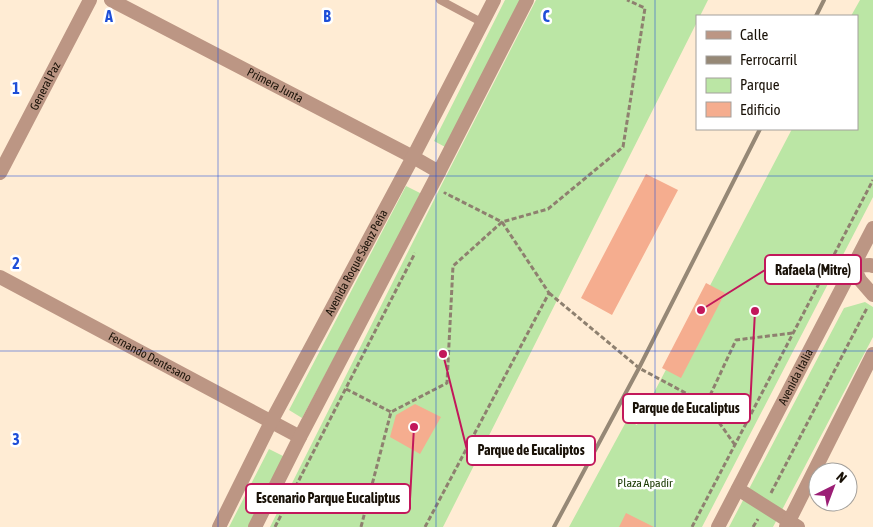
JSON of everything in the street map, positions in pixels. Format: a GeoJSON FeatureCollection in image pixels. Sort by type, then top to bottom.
{"type":"FeatureCollection","features":[{"type":"Feature","properties":{"kind":"street","name":"General Paz"},"geometry":{"type":"LineString","coordinates":[[0,173],[90,0]]}},
{"type":"Feature","properties":{"kind":"street","name":"Primera Junta"},"geometry":{"type":"LineString","coordinates":[[111,0],[439,172]]}},
{"type":"Feature","properties":{"kind":"street","name":"Avenida Roque Sáenz Peña"},"geometry":{"type":"LineString","coordinates":[[219,527],[271,422],[413,158],[494,0]]}},
{"type":"Feature","properties":{"kind":"street"},"geometry":{"type":"LineString","coordinates":[[255,527],[527,0]]}},
{"type":"Feature","properties":{"kind":"street","name":"Avenida Italia"},"geometry":{"type":"LineString","coordinates":[[718,527],[873,228]]}},
{"type":"Feature","properties":{"kind":"street"},"geometry":{"type":"LineString","coordinates":[[871,300],[853,266],[873,266]]}},
{"type":"Feature","properties":{"kind":"street","name":"Fernando Dentesano"},"geometry":{"type":"LineString","coordinates":[[0,277],[300,437]]}},
{"type":"Feature","properties":{"kind":"street"},"geometry":{"type":"LineString","coordinates":[[738,489],[791,525],[873,354]]}},
{"type":"Feature","properties":{"kind":"lane"},"geometry":{"type":"LineString","coordinates":[[440,0],[483,23]]}},
{"type":"Feature","properties":{"kind":"path"},"geometry":{"type":"LineString","coordinates":[[360,527],[391,412],[447,383],[453,266],[502,222],[548,209],[623,147],[644,8],[626,0]]}},
{"type":"Feature","properties":{"kind":"path"},"geometry":{"type":"LineString","coordinates":[[692,527],[873,180]]}},
{"type":"Feature","properties":{"kind":"path"},"geometry":{"type":"LineString","coordinates":[[441,202],[445,193],[502,222],[549,292],[639,368],[706,404],[735,446]]}},
{"type":"Feature","properties":{"kind":"path"},"geometry":{"type":"LineString","coordinates":[[275,527],[418,247]]}},
{"type":"Feature","properties":{"kind":"path"},"geometry":{"type":"LineString","coordinates":[[425,527],[549,292]]}},
{"type":"Feature","properties":{"kind":"path"},"geometry":{"type":"LineString","coordinates":[[754,527],[871,300]]}},
{"type":"Feature","properties":{"kind":"path"},"geometry":{"type":"LineString","coordinates":[[706,404],[736,340],[793,333]]}},
{"type":"Feature","properties":{"kind":"path"},"geometry":{"type":"LineString","coordinates":[[346,389],[391,412]]}},
{"type":"Feature","properties":{"kind":"green space"},"geometry":{"type":"Polygon","coordinates":[[[505,0],[524,0],[447,148],[434,141],[505,0]]]}},
{"type":"Feature","properties":{"kind":"green space"},"geometry":{"type":"Polygon","coordinates":[[[536,0],[708,0],[700,15],[696,15],[696,24],[443,527],[270,527],[536,0]]]}},
{"type":"Feature","properties":{"kind":"green space","name":"Plaza Apadir"},"geometry":{"type":"Polygon","coordinates":[[[860,0],[873,0],[873,197],[702,527],[569,527],[627,420],[637,425],[791,130],[858,130],[858,15],[852,15],[860,0]]]}},
{"type":"Feature","properties":{"kind":"green space"},"geometry":{"type":"Polygon","coordinates":[[[406,186],[422,194],[302,418],[289,410],[406,186]]]}},
{"type":"Feature","properties":{"kind":"green space"},"geometry":{"type":"Polygon","coordinates":[[[865,302],[873,307],[873,337],[773,527],[729,527],[844,308],[865,302]]]}},
{"type":"Feature","properties":{"kind":"green space"},"geometry":{"type":"Polygon","coordinates":[[[269,449],[285,457],[249,527],[229,527],[269,449]]]}},
{"type":"Feature","properties":{"kind":"building"},"geometry":{"type":"Polygon","coordinates":[[[646,174],[678,190],[612,315],[581,298],[646,174]]]}},
{"type":"Feature","properties":{"kind":"building"},"geometry":{"type":"Polygon","coordinates":[[[706,283],[725,293],[681,378],[662,368],[706,283]]]}},
{"type":"Feature","properties":{"kind":"building"},"geometry":{"type":"Polygon","coordinates":[[[415,404],[441,417],[420,454],[390,437],[396,415],[415,404]]]}},
{"type":"Feature","properties":{"kind":"building"},"geometry":{"type":"Polygon","coordinates":[[[626,513],[654,527],[619,527],[626,513]]]}},
{"type":"Feature","properties":{"kind":"railway"},"geometry":{"type":"LineString","coordinates":[[816,15],[824,0]]}},
{"type":"Feature","properties":{"kind":"railway"},"geometry":{"type":"LineString","coordinates":[[554,527],[639,368],[759,130]]}},
{"type":"Feature","properties":{"kind":"place","name":"Rafaela (Mitre)"},"geometry":{"type":"Point","coordinates":[701,310]}},
{"type":"Feature","properties":{"kind":"place","name":"Parque de Eucaliptus"},"geometry":{"type":"Point","coordinates":[755,311]}},
{"type":"Feature","properties":{"kind":"place","name":"Parque de Eucaliptos"},"geometry":{"type":"Point","coordinates":[443,354]}},
{"type":"Feature","properties":{"kind":"place","name":"Escenario Parque Eucaliptus"},"geometry":{"type":"Point","coordinates":[414,427]}}]}
